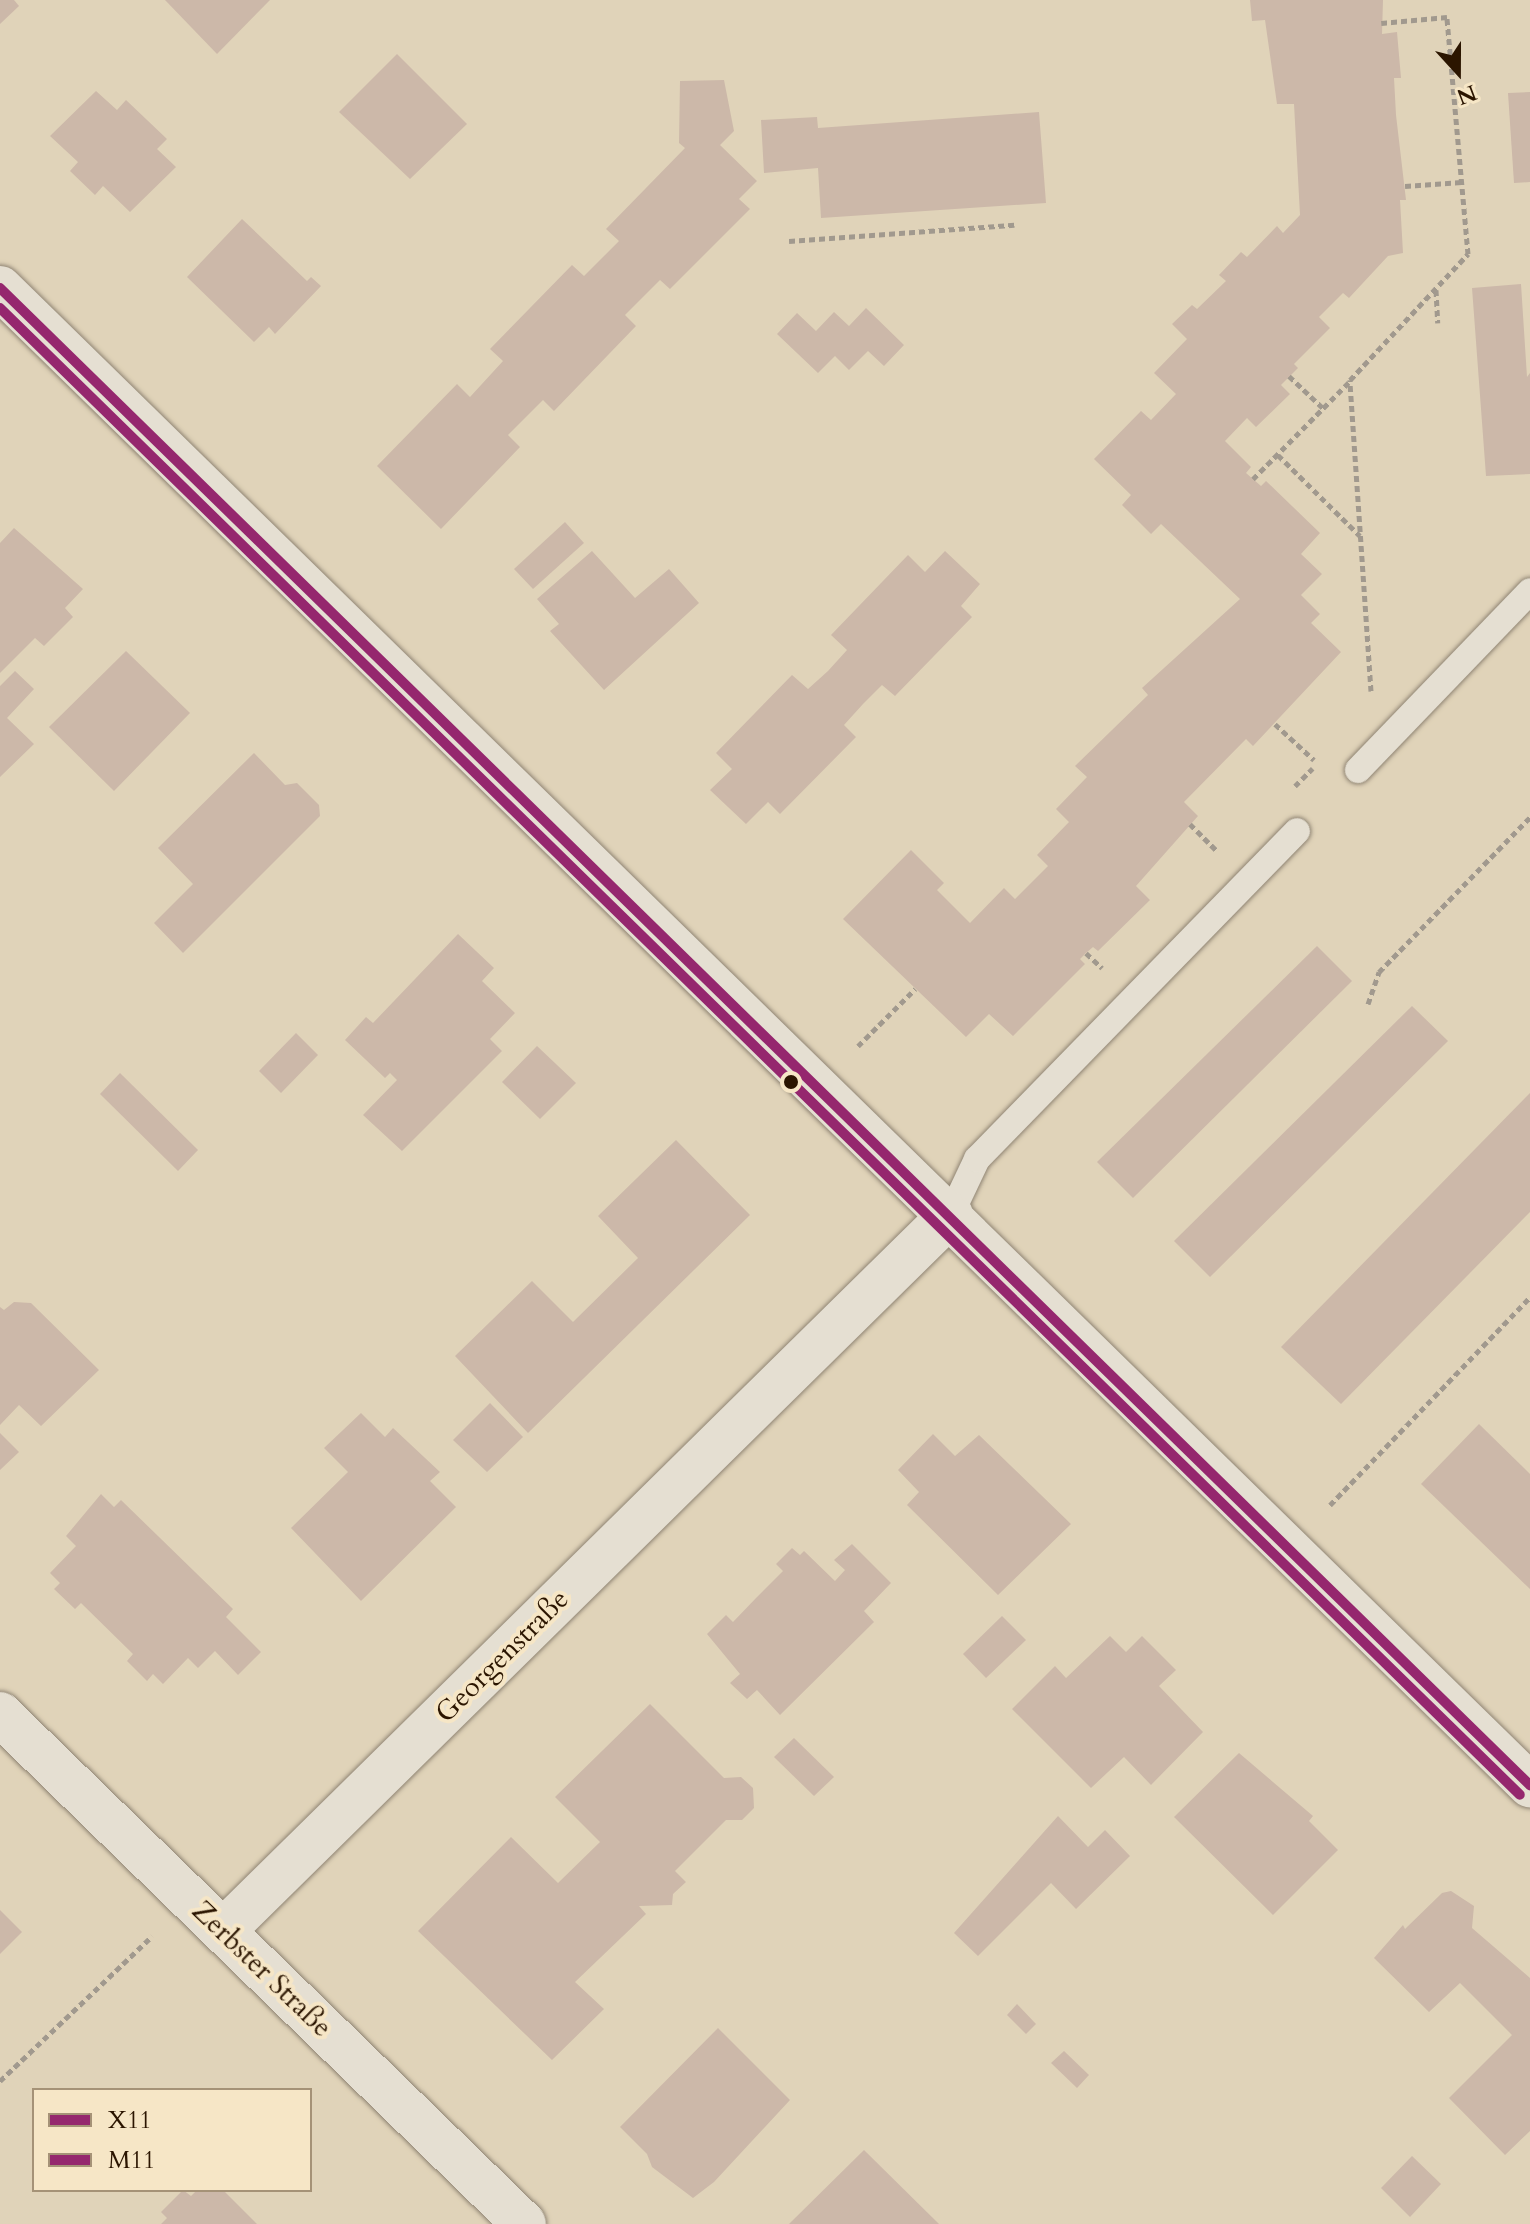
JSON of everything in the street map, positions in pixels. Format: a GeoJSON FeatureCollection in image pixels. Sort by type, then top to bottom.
{"type":"FeatureCollection","features":[{"type":"Feature","properties":{"kind":"street"},"geometry":{"type":"LineString","coordinates":[[0,288],[951,1214],[1051,1321],[1530,1785]]}},
{"type":"Feature","properties":{"kind":"street","name":"Georgenstraße"},"geometry":{"type":"LineString","coordinates":[[224,1930],[951,1214]]}},
{"type":"Feature","properties":{"kind":"street","name":"Zerbster Straße"},"geometry":{"type":"LineString","coordinates":[[0,1714],[524,2224]]}},
{"type":"Feature","properties":{"kind":"lane"},"geometry":{"type":"LineString","coordinates":[[1358,770],[1530,591]]}},
{"type":"Feature","properties":{"kind":"lane"},"geometry":{"type":"LineString","coordinates":[[951,1214],[977,1159],[1297,831]]}},
{"type":"Feature","properties":{"kind":"path"},"geometry":{"type":"LineString","coordinates":[[1253,479],[1468,254],[1447,17],[1381,23]]}},
{"type":"Feature","properties":{"kind":"path"},"geometry":{"type":"LineString","coordinates":[[1405,186],[1462,182]]}},
{"type":"Feature","properties":{"kind":"path"},"geometry":{"type":"LineString","coordinates":[[789,241],[1014,225]]}},
{"type":"Feature","properties":{"kind":"path"},"geometry":{"type":"LineString","coordinates":[[1436,290],[1438,323]]}},
{"type":"Feature","properties":{"kind":"path"},"geometry":{"type":"LineString","coordinates":[[1289,376],[1323,408]]}},
{"type":"Feature","properties":{"kind":"path"},"geometry":{"type":"LineString","coordinates":[[1350,380],[1372,708]]}},
{"type":"Feature","properties":{"kind":"path"},"geometry":{"type":"LineString","coordinates":[[1278,455],[1361,537]]}},
{"type":"Feature","properties":{"kind":"path"},"geometry":{"type":"LineString","coordinates":[[1275,724],[1317,764]]}},
{"type":"Feature","properties":{"kind":"path"},"geometry":{"type":"LineString","coordinates":[[1368,1004],[1379,972],[1530,817]]}},
{"type":"Feature","properties":{"kind":"path"},"geometry":{"type":"LineString","coordinates":[[1190,824],[1224,858]]}},
{"type":"Feature","properties":{"kind":"path"},"geometry":{"type":"LineString","coordinates":[[1086,953],[1108,975]]}},
{"type":"Feature","properties":{"kind":"path"},"geometry":{"type":"LineString","coordinates":[[858,1046],[915,989]]}},
{"type":"Feature","properties":{"kind":"path"},"geometry":{"type":"LineString","coordinates":[[1330,1505],[1530,1297]]}},
{"type":"Feature","properties":{"kind":"path"},"geometry":{"type":"LineString","coordinates":[[0,2081],[152,1936]]}},
{"type":"Feature","properties":{"kind":"building"},"geometry":{"type":"Polygon","coordinates":[[[0,0],[14,0],[19,6],[0,24],[0,0]]]}},
{"type":"Feature","properties":{"kind":"building"},"geometry":{"type":"Polygon","coordinates":[[[165,0],[270,0],[217,54],[165,0]]]}},
{"type":"Feature","properties":{"kind":"building"},"geometry":{"type":"Polygon","coordinates":[[[1250,0],[1383,0],[1382,34],[1397,32],[1401,78],[1394,78],[1406,200],[1400,200],[1403,253],[1388,256],[1349,298],[1343,293],[1319,317],[1330,328],[1294,364],[1298,368],[1281,385],[1290,394],[1256,427],[1247,418],[1225,441],[1251,467],[1246,473],[1261,486],[1266,481],[1320,533],[1301,554],[1322,574],[1301,595],[1320,614],[1311,623],[1341,652],[1253,746],[1246,739],[1184,802],[1198,816],[1136,886],[1150,900],[1098,951],[1093,947],[1086,953],[1080,959],[1085,964],[1013,1036],[989,1014],[966,1037],[843,919],[911,850],[944,883],[937,890],[970,923],[1004,888],[1015,899],[1048,866],[1037,855],[1069,822],[1056,809],[1087,777],[1075,766],[1148,695],[1142,688],[1240,599],[1161,524],[1151,534],[1122,505],[1131,495],[1094,459],[1141,411],[1151,420],[1176,394],[1154,373],[1187,339],[1172,324],[1192,305],[1197,309],[1226,281],[1219,275],[1241,252],[1247,257],[1277,226],[1283,233],[1300,215],[1294,104],[1277,104],[1265,20],[1252,21],[1250,0]]]}},
{"type":"Feature","properties":{"kind":"building"},"geometry":{"type":"Polygon","coordinates":[[[397,54],[467,124],[410,179],[339,112],[397,54]]]}},
{"type":"Feature","properties":{"kind":"building"},"geometry":{"type":"Polygon","coordinates":[[[724,80],[734,131],[720,145],[757,181],[739,199],[750,209],[670,289],[660,280],[625,315],[636,326],[554,411],[543,400],[508,435],[520,447],[441,529],[377,466],[457,384],[470,397],[503,361],[490,349],[572,265],[584,276],[619,241],[606,229],[685,148],[679,143],[680,81],[724,80]]]}},
{"type":"Feature","properties":{"kind":"building"},"geometry":{"type":"Polygon","coordinates":[[[96,91],[117,110],[126,100],[167,139],[157,149],[176,167],[130,212],[103,186],[95,195],[70,171],[78,162],[50,136],[96,91]]]}},
{"type":"Feature","properties":{"kind":"building"},"geometry":{"type":"Polygon","coordinates":[[[1530,92],[1530,182],[1514,183],[1508,93],[1530,92]]]}},
{"type":"Feature","properties":{"kind":"building"},"geometry":{"type":"Polygon","coordinates":[[[1039,112],[1046,203],[821,218],[818,168],[764,173],[761,120],[817,117],[818,128],[1039,112]]]}},
{"type":"Feature","properties":{"kind":"building"},"geometry":{"type":"Polygon","coordinates":[[[242,219],[307,281],[311,277],[321,286],[275,334],[269,327],[254,342],[187,277],[242,219]]]}},
{"type":"Feature","properties":{"kind":"building"},"geometry":{"type":"Polygon","coordinates":[[[1521,284],[1527,377],[1530,373],[1530,474],[1486,476],[1472,288],[1521,284]]]}},
{"type":"Feature","properties":{"kind":"building"},"geometry":{"type":"Polygon","coordinates":[[[866,308],[904,345],[884,366],[868,351],[849,370],[835,356],[818,373],[777,334],[797,313],[816,331],[834,312],[849,326],[866,308]]]}},
{"type":"Feature","properties":{"kind":"building"},"geometry":{"type":"Polygon","coordinates":[[[565,522],[584,543],[533,589],[514,569],[565,522]]]}},
{"type":"Feature","properties":{"kind":"building"},"geometry":{"type":"Polygon","coordinates":[[[14,528],[83,589],[65,608],[73,617],[44,646],[35,638],[0,673],[0,543],[14,528]]]}},
{"type":"Feature","properties":{"kind":"building"},"geometry":{"type":"Polygon","coordinates":[[[592,551],[635,598],[669,569],[699,603],[604,690],[550,631],[559,624],[537,599],[592,551]]]}},
{"type":"Feature","properties":{"kind":"building"},"geometry":{"type":"Polygon","coordinates":[[[945,551],[980,584],[961,606],[972,617],[895,696],[882,685],[863,704],[844,725],[856,737],[780,814],[768,802],[746,824],[710,790],[732,769],[716,753],[792,675],[808,689],[828,671],[847,650],[831,635],[908,555],[925,572],[945,551]]]}},
{"type":"Feature","properties":{"kind":"building"},"geometry":{"type":"Polygon","coordinates":[[[126,651],[190,713],[114,791],[49,727],[126,651]]]}},
{"type":"Feature","properties":{"kind":"building"},"geometry":{"type":"Polygon","coordinates":[[[15,671],[34,689],[7,718],[34,744],[0,777],[0,686],[15,671]]]}},
{"type":"Feature","properties":{"kind":"building"},"geometry":{"type":"Polygon","coordinates":[[[254,753],[285,785],[297,783],[319,805],[320,816],[183,953],[154,923],[193,884],[158,848],[254,753]]]}},
{"type":"Feature","properties":{"kind":"building"},"geometry":{"type":"Polygon","coordinates":[[[458,934],[494,968],[482,981],[515,1013],[490,1039],[502,1051],[402,1151],[363,1115],[397,1080],[390,1073],[385,1078],[345,1040],[366,1017],[373,1023],[458,934]]]}},
{"type":"Feature","properties":{"kind":"building"},"geometry":{"type":"Polygon","coordinates":[[[1317,946],[1352,981],[1133,1198],[1097,1162],[1317,946]]]}},
{"type":"Feature","properties":{"kind":"building"},"geometry":{"type":"Polygon","coordinates":[[[1412,1006],[1448,1041],[1210,1277],[1174,1241],[1412,1006]]]}},
{"type":"Feature","properties":{"kind":"building"},"geometry":{"type":"Polygon","coordinates":[[[296,1033],[318,1055],[281,1093],[259,1071],[296,1033]]]}},
{"type":"Feature","properties":{"kind":"building"},"geometry":{"type":"Polygon","coordinates":[[[537,1046],[576,1083],[540,1119],[502,1082],[537,1046]]]}},
{"type":"Feature","properties":{"kind":"building"},"geometry":{"type":"Polygon","coordinates":[[[120,1073],[198,1150],[178,1171],[100,1094],[120,1073]]]}},
{"type":"Feature","properties":{"kind":"building"},"geometry":{"type":"Polygon","coordinates":[[[1530,1093],[1530,1212],[1341,1404],[1281,1347],[1530,1093]]]}},
{"type":"Feature","properties":{"kind":"building"},"geometry":{"type":"Polygon","coordinates":[[[676,1140],[750,1215],[528,1433],[455,1356],[532,1281],[573,1322],[638,1258],[598,1216],[676,1140]]]}},
{"type":"Feature","properties":{"kind":"building"},"geometry":{"type":"Polygon","coordinates":[[[14,1302],[31,1303],[99,1370],[41,1426],[19,1405],[0,1425],[0,1307],[4,1310],[14,1302]]]}},
{"type":"Feature","properties":{"kind":"building"},"geometry":{"type":"Polygon","coordinates":[[[490,1403],[523,1437],[487,1472],[453,1440],[490,1403]]]}},
{"type":"Feature","properties":{"kind":"building"},"geometry":{"type":"Polygon","coordinates":[[[361,1413],[385,1437],[393,1428],[440,1472],[430,1481],[456,1507],[361,1601],[291,1528],[348,1472],[324,1448],[361,1413]]]}},
{"type":"Feature","properties":{"kind":"building"},"geometry":{"type":"Polygon","coordinates":[[[1479,1424],[1530,1474],[1530,1589],[1421,1484],[1479,1424]]]}},
{"type":"Feature","properties":{"kind":"building"},"geometry":{"type":"Polygon","coordinates":[[[0,1433],[19,1452],[0,1470],[0,1433]]]}},
{"type":"Feature","properties":{"kind":"building"},"geometry":{"type":"Polygon","coordinates":[[[933,1434],[955,1456],[979,1435],[1071,1524],[998,1595],[907,1505],[919,1492],[898,1470],[933,1434]]]}},
{"type":"Feature","properties":{"kind":"building"},"geometry":{"type":"Polygon","coordinates":[[[101,1494],[114,1507],[121,1500],[233,1609],[226,1617],[261,1652],[238,1675],[215,1651],[198,1668],[188,1658],[163,1684],[153,1674],[147,1681],[127,1661],[133,1654],[81,1603],[75,1609],[54,1589],[60,1583],[50,1573],[76,1546],[66,1536],[101,1494]]]}},
{"type":"Feature","properties":{"kind":"building"},"geometry":{"type":"Polygon","coordinates":[[[852,1544],[891,1583],[864,1611],[874,1622],[780,1715],[757,1690],[747,1699],[730,1683],[740,1674],[707,1634],[726,1615],[733,1622],[783,1571],[776,1564],[792,1548],[800,1555],[804,1551],[835,1581],[845,1570],[834,1560],[852,1544]]]}},
{"type":"Feature","properties":{"kind":"building"},"geometry":{"type":"Polygon","coordinates":[[[1002,1616],[1026,1640],[986,1678],[963,1654],[1002,1616]]]}},
{"type":"Feature","properties":{"kind":"building"},"geometry":{"type":"Polygon","coordinates":[[[1110,1636],[1126,1652],[1142,1636],[1176,1670],[1159,1686],[1203,1732],[1151,1785],[1124,1757],[1091,1788],[1012,1709],[1055,1666],[1066,1678],[1110,1636]]]}},
{"type":"Feature","properties":{"kind":"building"},"geometry":{"type":"Polygon","coordinates":[[[650,1704],[724,1778],[741,1777],[753,1788],[754,1808],[742,1820],[726,1820],[675,1871],[686,1882],[673,1894],[672,1905],[639,1906],[646,1914],[575,1982],[604,2009],[552,2060],[418,1931],[511,1837],[558,1883],[600,1842],[555,1797],[650,1704]]]}},
{"type":"Feature","properties":{"kind":"building"},"geometry":{"type":"Polygon","coordinates":[[[794,1738],[834,1777],[814,1796],[774,1757],[794,1738]]]}},
{"type":"Feature","properties":{"kind":"building"},"geometry":{"type":"Polygon","coordinates":[[[1239,1753],[1313,1816],[1309,1821],[1338,1850],[1273,1915],[1174,1817],[1239,1753]]]}},
{"type":"Feature","properties":{"kind":"building"},"geometry":{"type":"Polygon","coordinates":[[[1058,1816],[1088,1847],[1105,1830],[1130,1856],[1076,1909],[1051,1883],[978,1956],[954,1933],[1058,1816]]]}},
{"type":"Feature","properties":{"kind":"building"},"geometry":{"type":"Polygon","coordinates":[[[1451,1891],[1474,1906],[1472,1928],[1530,1978],[1530,2131],[1505,2155],[1449,2098],[1512,2035],[1460,1983],[1429,2012],[1374,1958],[1403,1925],[1405,1929],[1442,1893],[1451,1891]]]}},
{"type":"Feature","properties":{"kind":"building"},"geometry":{"type":"Polygon","coordinates":[[[0,1910],[22,1932],[0,1954],[0,1910]]]}},
{"type":"Feature","properties":{"kind":"building"},"geometry":{"type":"Polygon","coordinates":[[[1017,2004],[1036,2024],[1026,2034],[1007,2015],[1017,2004]]]}},
{"type":"Feature","properties":{"kind":"building"},"geometry":{"type":"Polygon","coordinates":[[[718,2028],[790,2100],[714,2182],[693,2198],[652,2167],[647,2154],[620,2127],[718,2028]]]}},
{"type":"Feature","properties":{"kind":"building"},"geometry":{"type":"Polygon","coordinates":[[[1064,2051],[1089,2075],[1077,2088],[1051,2063],[1064,2051]]]}},
{"type":"Feature","properties":{"kind":"building"},"geometry":{"type":"Polygon","coordinates":[[[864,2150],[939,2224],[789,2224],[864,2150]]]}},
{"type":"Feature","properties":{"kind":"building"},"geometry":{"type":"Polygon","coordinates":[[[1412,2156],[1441,2184],[1410,2217],[1381,2188],[1412,2156]]]}},
{"type":"Feature","properties":{"kind":"building"},"geometry":{"type":"Polygon","coordinates":[[[181,2192],[191,2196],[195,2192],[225,2192],[257,2224],[161,2224],[167,2218],[161,2212],[181,2192]]]}},
{"type":"Feature","properties":{"kind":"transit line","name":"X11"},"geometry":{"type":"LineString","coordinates":[[0,288],[1530,1785]]}},
{"type":"Feature","properties":{"kind":"transit line","name":"M11"},"geometry":{"type":"LineString","coordinates":[[0,308],[1520,1795]]}}]}
